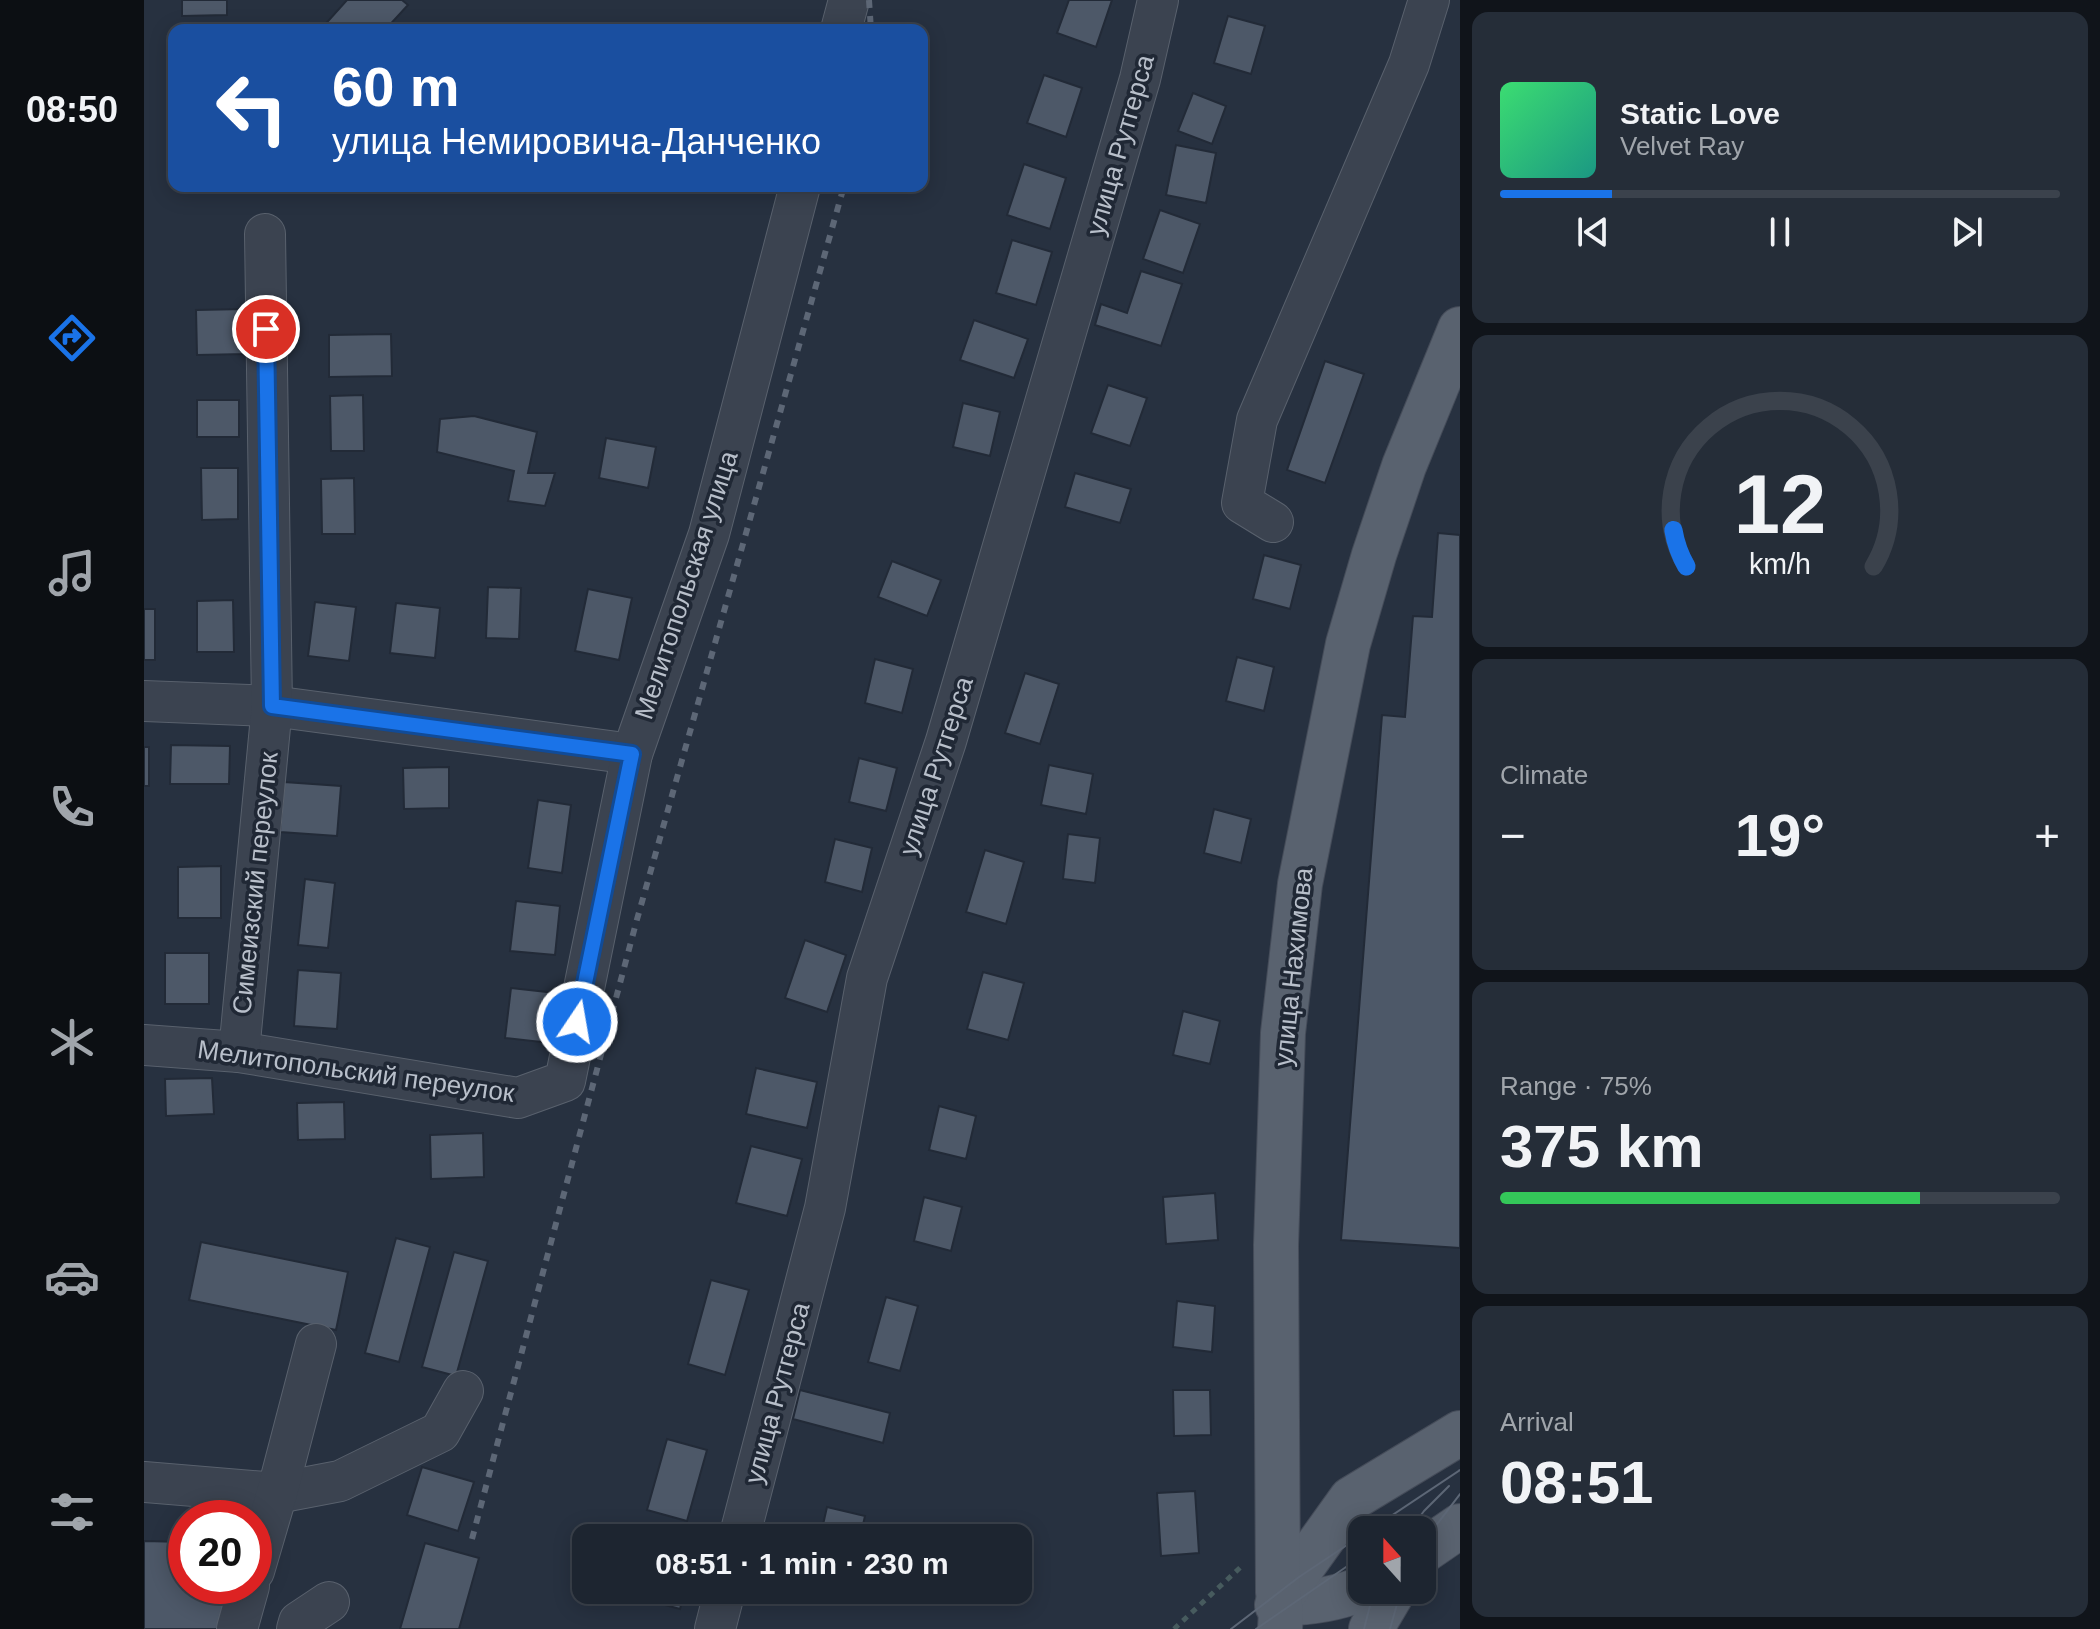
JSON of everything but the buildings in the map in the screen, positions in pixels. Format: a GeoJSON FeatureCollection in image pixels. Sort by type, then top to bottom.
{"type":"FeatureCollection","features":[{"type":"Feature","properties":{"kind":"main road","name":"улица Нахимова"},"geometry":{"type":"LineString","coordinates":[[1275,1620],[1278,1592],[1276,1230],[1283,1033],[1300,884],[1348,644],[1404,466],[1460,329]]}},
{"type":"Feature","properties":{"kind":"main road"},"geometry":{"type":"LineString","coordinates":[[1275,1620],[1290,1584],[1351,1499],[1460,1433]]}},
{"type":"Feature","properties":{"kind":"main road"},"geometry":{"type":"LineString","coordinates":[[1436,1542],[1460,1526]]}},
{"type":"Feature","properties":{"kind":"main road"},"geometry":{"type":"LineString","coordinates":[[1275,1620],[1295,1603],[1334,1599],[1348,1594]]}},
{"type":"Feature","properties":{"kind":"main road"},"geometry":{"type":"LineString","coordinates":[[1371,1629],[1386,1604]]}},
{"type":"Feature","properties":{"kind":"lane"},"geometry":{"type":"LineString","coordinates":[[843,24],[849,0]]}},
{"type":"Feature","properties":{"kind":"lane","name":"улица Рутгерса"},"geometry":{"type":"LineString","coordinates":[[743,1524],[825,1208],[867,978],[946,741],[1140,79],[1158,0]]}},
{"type":"Feature","properties":{"kind":"lane"},"geometry":{"type":"LineString","coordinates":[[1273,522],[1242,503],[1257,420],[1409,64],[1429,0]]}},
{"type":"Feature","properties":{"kind":"lane","name":"Мелитопольская улица"},"geometry":{"type":"LineString","coordinates":[[565,1081],[632,754],[709,534],[798,192]]}},
{"type":"Feature","properties":{"kind":"lane","name":"Симеизский переулок"},"geometry":{"type":"LineString","coordinates":[[239,1052],[272,706],[265,234]]}},
{"type":"Feature","properties":{"kind":"lane"},"geometry":{"type":"LineString","coordinates":[[144,701],[272,706],[632,754]]}},
{"type":"Feature","properties":{"kind":"lane","name":"Мелитопольский переулок"},"geometry":{"type":"LineString","coordinates":[[144,1045],[239,1052],[518,1098],[565,1081]]}},
{"type":"Feature","properties":{"kind":"lane"},"geometry":{"type":"LineString","coordinates":[[272,1510],[316,1344]]}},
{"type":"Feature","properties":{"kind":"lane"},"geometry":{"type":"LineString","coordinates":[[144,1482],[277,1493],[340,1481],[440,1432],[463,1391]]}},
{"type":"Feature","properties":{"kind":"lane"},"geometry":{"type":"LineString","coordinates":[[297,1629],[299,1622],[329,1602]]}},
{"type":"Feature","properties":{"kind":"lane"},"geometry":{"type":"LineString","coordinates":[[237,1629],[244,1604]]}},
{"type":"Feature","properties":{"kind":"lane"},"geometry":{"type":"LineString","coordinates":[[715,1629],[721,1604]]}},
{"type":"Feature","properties":{"kind":"tram line"},"geometry":{"type":"LineString","coordinates":[[1391,1516],[1460,1470]]}},
{"type":"Feature","properties":{"kind":"tram line"},"geometry":{"type":"LineString","coordinates":[[1420,1516],[1449,1486]]}},
{"type":"Feature","properties":{"kind":"tram line"},"geometry":{"type":"LineString","coordinates":[[1436,1526],[1460,1494]]}},
{"type":"Feature","properties":{"kind":"tram line"},"geometry":{"type":"LineString","coordinates":[[1231,1629],[1348,1544]]}},
{"type":"Feature","properties":{"kind":"tram line"},"geometry":{"type":"LineString","coordinates":[[1256,1629],[1348,1566]]}},
{"type":"Feature","properties":{"kind":"tram line"},"geometry":{"type":"LineString","coordinates":[[1364,1629],[1370,1604]]}},
{"type":"Feature","properties":{"kind":"tram line"},"geometry":{"type":"LineString","coordinates":[[1390,1629],[1397,1604]]}},
{"type":"Feature","properties":{"kind":"railway"},"geometry":{"type":"LineString","coordinates":[[869,0],[871,24]]}},
{"type":"Feature","properties":{"kind":"railway"},"geometry":{"type":"LineString","coordinates":[[472,1539],[636,923],[842,192]]}},
{"type":"Feature","properties":{"kind":"route"},"geometry":{"type":"LineString","coordinates":[[266,329],[272,706],[632,754],[577,1022]]}}]}
